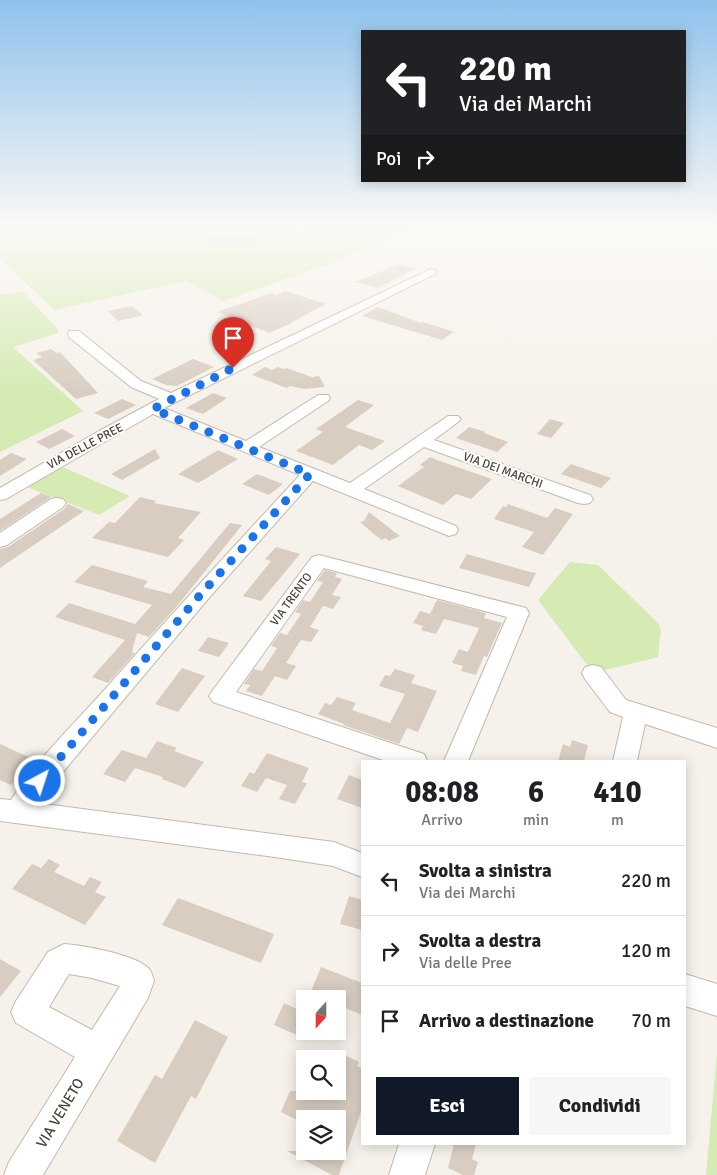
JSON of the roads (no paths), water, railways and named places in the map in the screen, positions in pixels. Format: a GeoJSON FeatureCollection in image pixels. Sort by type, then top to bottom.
{"type":"FeatureCollection","features":[{"type":"Feature","properties":{"kind":"street","name":"VIA DELLE PREE"},"geometry":{"type":"LineString","coordinates":[[0,495],[59,459],[172,399],[275,346],[406,284]]}},
{"type":"Feature","properties":{"kind":"street"},"geometry":{"type":"LineString","coordinates":[[74,334],[136,384],[172,399]]}},
{"type":"Feature","properties":{"kind":"street"},"geometry":{"type":"LineString","coordinates":[[248,447],[323,398]]}},
{"type":"Feature","properties":{"kind":"street"},"geometry":{"type":"LineString","coordinates":[[153,409],[449,530]]}},
{"type":"Feature","properties":{"kind":"street"},"geometry":{"type":"LineString","coordinates":[[352,490],[453,419]]}},
{"type":"Feature","properties":{"kind":"street","name":"VIA DEI MARCHI"},"geometry":{"type":"LineString","coordinates":[[422,441],[584,498]]}},
{"type":"Feature","properties":{"kind":"street"},"geometry":{"type":"LineString","coordinates":[[10,811],[28,796],[201,594],[310,474]]}},
{"type":"Feature","properties":{"kind":"street"},"geometry":{"type":"LineString","coordinates":[[0,541],[57,503]]}},
{"type":"Feature","properties":{"kind":"street","name":"VIA TRENTO"},"geometry":{"type":"LineString","coordinates":[[412,760],[221,696],[319,561],[519,613],[456,760]]}},
{"type":"Feature","properties":{"kind":"street"},"geometry":{"type":"LineString","coordinates":[[594,672],[618,706],[717,738]]}},
{"type":"Feature","properties":{"kind":"street"},"geometry":{"type":"LineString","coordinates":[[626,760],[636,711]]}},
{"type":"Feature","properties":{"kind":"street"},"geometry":{"type":"LineString","coordinates":[[10,811],[334,854],[361,865]]}},
{"type":"Feature","properties":{"kind":"street","name":"VIA VENETO"},"geometry":{"type":"LineString","coordinates":[[22,1175],[98,1051],[137,987],[139,982],[137,977],[124,971],[64,959],[54,970],[27,1012],[98,1051]]}},
{"type":"Feature","properties":{"kind":"street"},"geometry":{"type":"LineString","coordinates":[[686,990],[717,1000]]}},
{"type":"Feature","properties":{"kind":"street"},"geometry":{"type":"LineString","coordinates":[[407,1175],[417,1145]]}}]}
